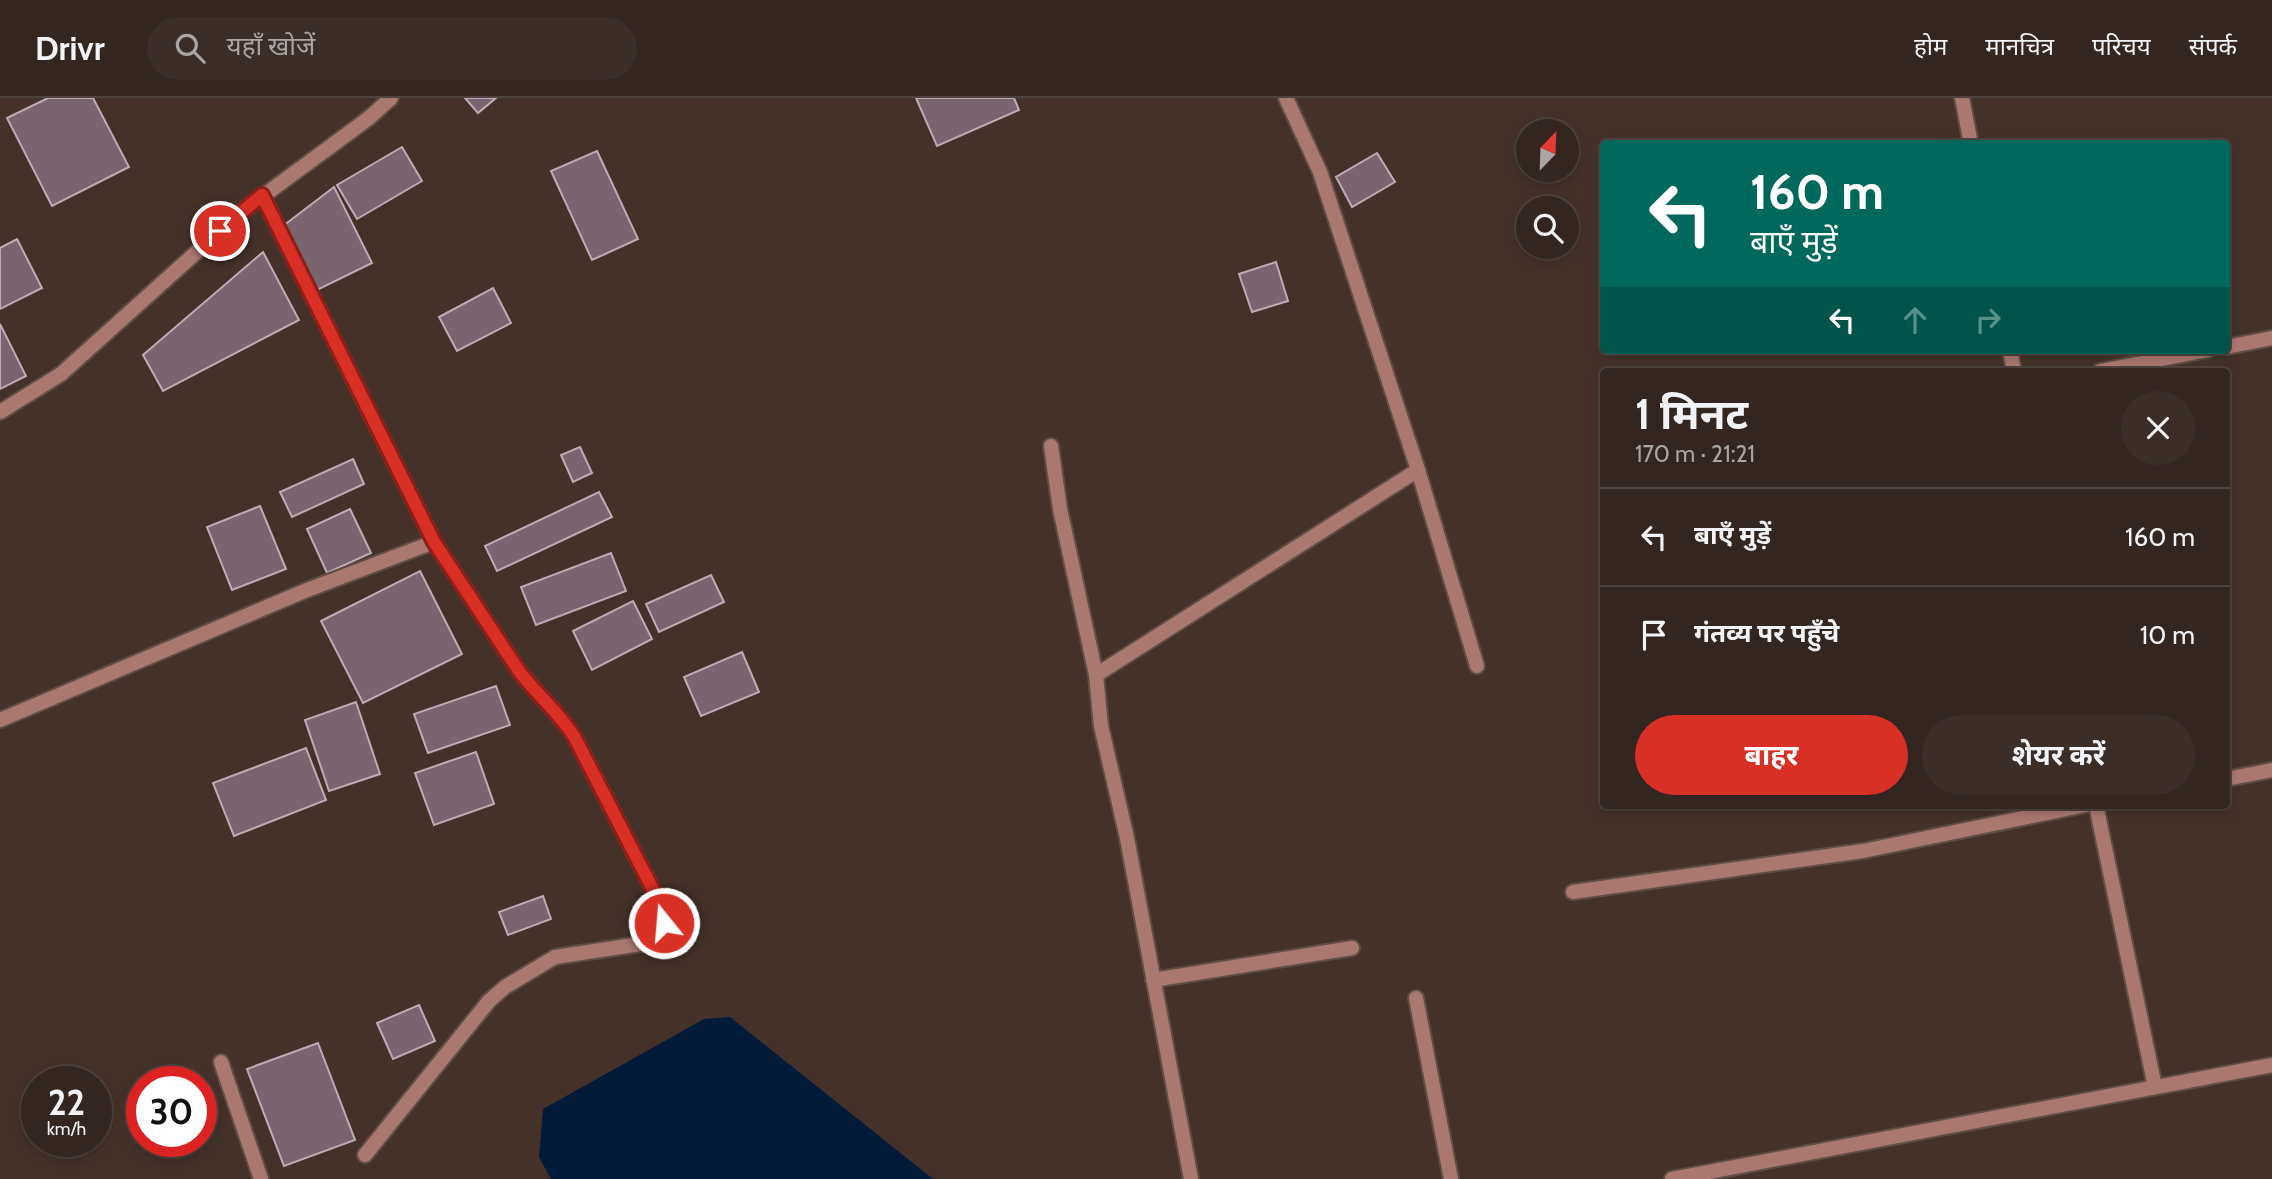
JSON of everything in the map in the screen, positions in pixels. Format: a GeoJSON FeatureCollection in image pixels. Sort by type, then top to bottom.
{"type":"FeatureCollection","features":[{"type":"Feature","properties":{"kind":"street"},"geometry":{"type":"LineString","coordinates":[[0,412],[61,374],[262,195],[369,118],[391,98]]}},
{"type":"Feature","properties":{"kind":"street"},"geometry":{"type":"LineString","coordinates":[[1286,98],[1320,172],[1418,470],[1477,666]]}},
{"type":"Feature","properties":{"kind":"street"},"geometry":{"type":"LineString","coordinates":[[1962,98],[1970,140]]}},
{"type":"Feature","properties":{"kind":"street"},"geometry":{"type":"LineString","coordinates":[[262,195],[434,542],[519,671],[562,717],[663,909],[664,923],[660,935],[647,943],[555,957],[505,987],[489,1001],[365,1155]]}},
{"type":"Feature","properties":{"kind":"street"},"geometry":{"type":"LineString","coordinates":[[2230,346],[2272,338]]}},
{"type":"Feature","properties":{"kind":"street"},"geometry":{"type":"LineString","coordinates":[[2115,368],[2187,354]]}},
{"type":"Feature","properties":{"kind":"street"},"geometry":{"type":"LineString","coordinates":[[1051,446],[1060,509],[1096,675],[1101,726],[1127,838],[1191,1179]]}},
{"type":"Feature","properties":{"kind":"street"},"geometry":{"type":"LineString","coordinates":[[1096,675],[1418,470]]}},
{"type":"Feature","properties":{"kind":"street"},"geometry":{"type":"LineString","coordinates":[[0,720],[307,590],[434,542]]}},
{"type":"Feature","properties":{"kind":"street"},"geometry":{"type":"LineString","coordinates":[[2230,778],[2272,770]]}},
{"type":"Feature","properties":{"kind":"street"},"geometry":{"type":"LineString","coordinates":[[1573,892],[1863,851],[2067,809]]}},
{"type":"Feature","properties":{"kind":"street"},"geometry":{"type":"LineString","coordinates":[[2097,809],[2155,1087]]}},
{"type":"Feature","properties":{"kind":"street"},"geometry":{"type":"LineString","coordinates":[[1153,980],[1352,948]]}},
{"type":"Feature","properties":{"kind":"street"},"geometry":{"type":"LineString","coordinates":[[1416,998],[1451,1179]]}},
{"type":"Feature","properties":{"kind":"street"},"geometry":{"type":"LineString","coordinates":[[221,1062],[261,1179]]}},
{"type":"Feature","properties":{"kind":"street"},"geometry":{"type":"LineString","coordinates":[[1672,1179],[2272,1065]]}},
{"type":"Feature","properties":{"kind":"water"},"geometry":{"type":"Polygon","coordinates":[[[730,1017],[933,1179],[551,1179],[539,1157],[543,1109],[704,1019],[730,1017]]]}},
{"type":"Feature","properties":{"kind":"building"},"geometry":{"type":"Polygon","coordinates":[[[48,98],[93,98],[129,167],[52,206],[7,118],[48,98]]]}},
{"type":"Feature","properties":{"kind":"building"},"geometry":{"type":"Polygon","coordinates":[[[465,98],[496,98],[478,113],[465,98]]]}},
{"type":"Feature","properties":{"kind":"building"},"geometry":{"type":"Polygon","coordinates":[[[916,98],[1014,98],[1019,110],[937,146],[916,98]]]}},
{"type":"Feature","properties":{"kind":"building"},"geometry":{"type":"Polygon","coordinates":[[[402,147],[422,181],[357,219],[337,185],[402,147]]]}},
{"type":"Feature","properties":{"kind":"building"},"geometry":{"type":"Polygon","coordinates":[[[597,151],[638,239],[592,260],[551,171],[597,151]]]}},
{"type":"Feature","properties":{"kind":"building"},"geometry":{"type":"Polygon","coordinates":[[[1377,153],[1395,182],[1352,207],[1336,177],[1377,153]]]}},
{"type":"Feature","properties":{"kind":"building"},"geometry":{"type":"Polygon","coordinates":[[[334,187],[372,263],[317,290],[283,226],[334,187]]]}},
{"type":"Feature","properties":{"kind":"building"},"geometry":{"type":"Polygon","coordinates":[[[17,239],[42,288],[0,309],[0,248],[17,239]]]}},
{"type":"Feature","properties":{"kind":"building"},"geometry":{"type":"Polygon","coordinates":[[[263,252],[299,320],[163,391],[143,355],[263,252]]]}},
{"type":"Feature","properties":{"kind":"building"},"geometry":{"type":"Polygon","coordinates":[[[1276,262],[1288,301],[1252,312],[1239,274],[1276,262]]]}},
{"type":"Feature","properties":{"kind":"building"},"geometry":{"type":"Polygon","coordinates":[[[493,288],[511,323],[457,351],[439,317],[493,288]]]}},
{"type":"Feature","properties":{"kind":"building"},"geometry":{"type":"Polygon","coordinates":[[[0,324],[26,376],[0,389],[0,324]]]}},
{"type":"Feature","properties":{"kind":"building"},"geometry":{"type":"Polygon","coordinates":[[[580,447],[592,473],[573,482],[561,455],[580,447]]]}},
{"type":"Feature","properties":{"kind":"building"},"geometry":{"type":"Polygon","coordinates":[[[353,459],[364,484],[292,517],[280,492],[353,459]]]}},
{"type":"Feature","properties":{"kind":"building"},"geometry":{"type":"Polygon","coordinates":[[[599,492],[612,517],[497,571],[485,546],[599,492]]]}},
{"type":"Feature","properties":{"kind":"building"},"geometry":{"type":"Polygon","coordinates":[[[260,506],[286,569],[232,590],[207,527],[260,506]]]}},
{"type":"Feature","properties":{"kind":"building"},"geometry":{"type":"Polygon","coordinates":[[[350,509],[371,553],[327,573],[307,529],[350,509]]]}},
{"type":"Feature","properties":{"kind":"building"},"geometry":{"type":"Polygon","coordinates":[[[611,553],[626,591],[536,625],[521,587],[611,553]]]}},
{"type":"Feature","properties":{"kind":"building"},"geometry":{"type":"Polygon","coordinates":[[[420,571],[462,654],[363,703],[321,621],[420,571]]]}},
{"type":"Feature","properties":{"kind":"building"},"geometry":{"type":"Polygon","coordinates":[[[711,575],[724,602],[659,632],[646,604],[711,575]]]}},
{"type":"Feature","properties":{"kind":"building"},"geometry":{"type":"Polygon","coordinates":[[[633,601],[652,639],[592,670],[573,631],[633,601]]]}},
{"type":"Feature","properties":{"kind":"building"},"geometry":{"type":"Polygon","coordinates":[[[742,652],[759,692],[701,716],[684,677],[742,652]]]}},
{"type":"Feature","properties":{"kind":"building"},"geometry":{"type":"Polygon","coordinates":[[[496,686],[510,725],[428,753],[414,714],[496,686]]]}},
{"type":"Feature","properties":{"kind":"building"},"geometry":{"type":"Polygon","coordinates":[[[356,702],[380,774],[329,791],[305,720],[356,702]]]}},
{"type":"Feature","properties":{"kind":"building"},"geometry":{"type":"Polygon","coordinates":[[[306,748],[326,800],[234,836],[213,783],[306,748]]]}},
{"type":"Feature","properties":{"kind":"building"},"geometry":{"type":"Polygon","coordinates":[[[476,752],[494,804],[434,825],[415,773],[476,752]]]}},
{"type":"Feature","properties":{"kind":"building"},"geometry":{"type":"Polygon","coordinates":[[[543,896],[551,919],[508,935],[499,912],[543,896]]]}},
{"type":"Feature","properties":{"kind":"building"},"geometry":{"type":"Polygon","coordinates":[[[419,1005],[435,1041],[393,1059],[377,1023],[419,1005]]]}},
{"type":"Feature","properties":{"kind":"building"},"geometry":{"type":"Polygon","coordinates":[[[318,1043],[355,1140],[284,1166],[247,1069],[318,1043]]]}},
{"type":"Feature","properties":{"kind":"route"},"geometry":{"type":"LineString","coordinates":[[220,231],[262,195],[434,542],[519,671],[562,717],[575,738],[663,909],[664,923]]}}]}
